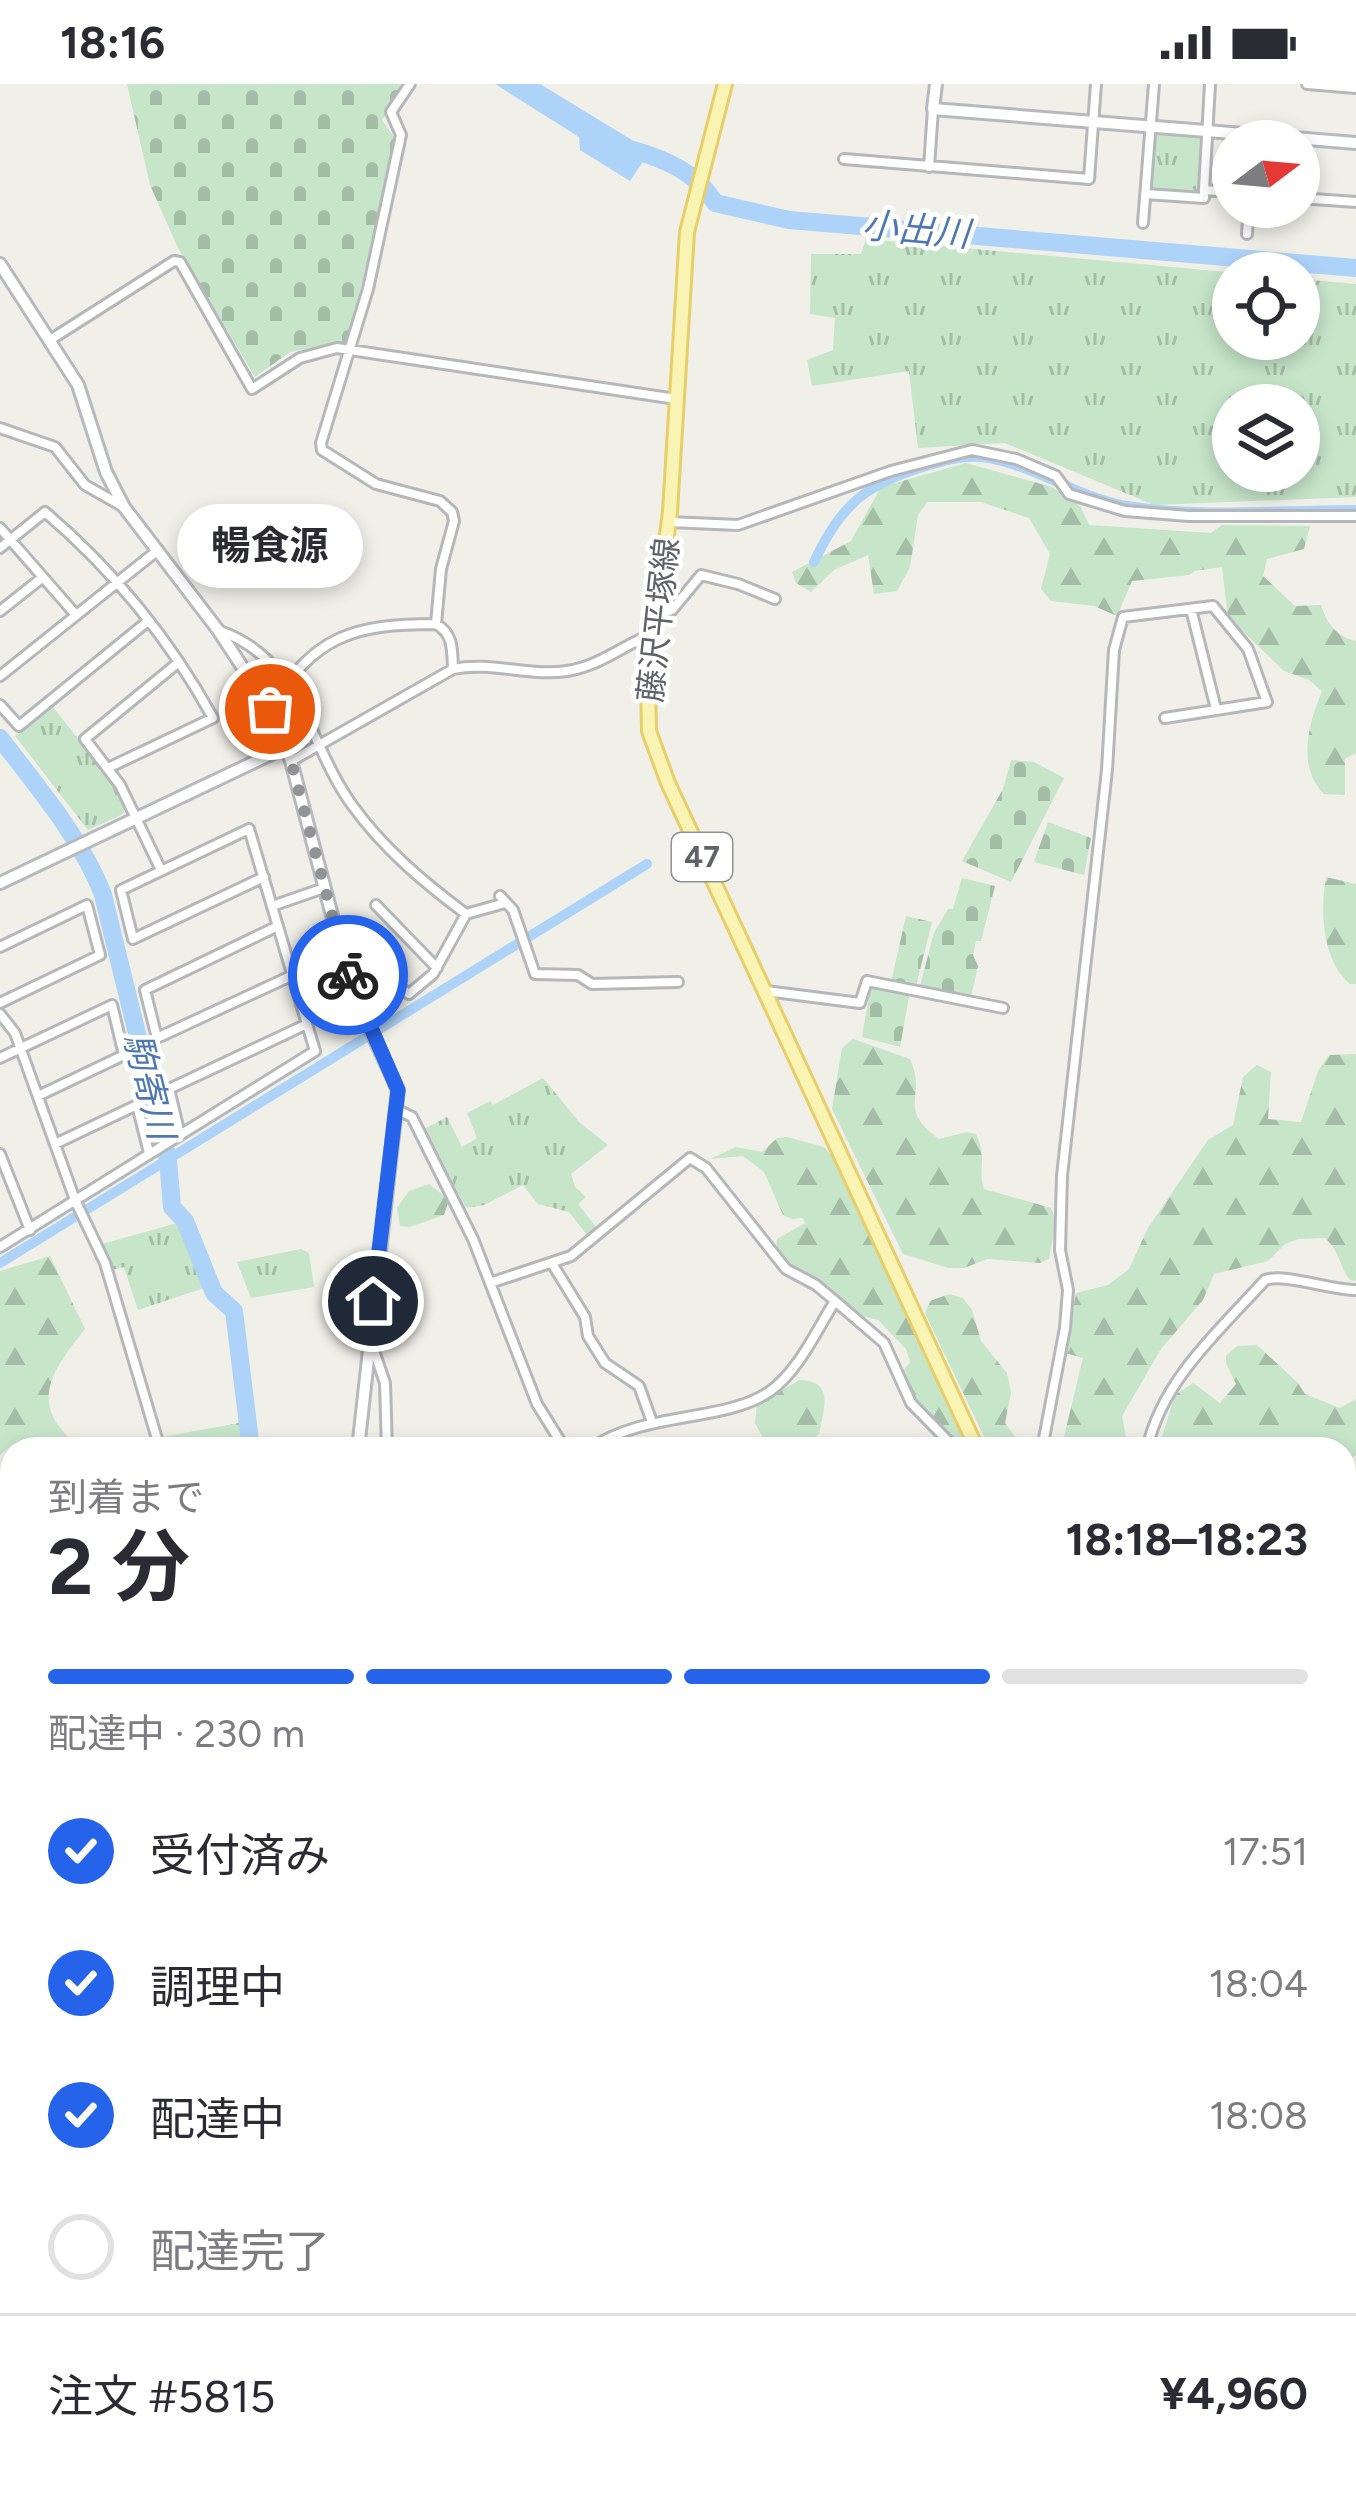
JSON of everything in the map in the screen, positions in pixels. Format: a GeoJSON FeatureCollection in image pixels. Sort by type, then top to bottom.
{"type":"FeatureCollection","features":[{"type":"Feature","properties":{"kind":"main road","name":"藤沢平塚線"},"geometry":{"type":"LineString","coordinates":[[725,84],[690,217],[669,522],[646,710],[655,752],[971,1437]]}},
{"type":"Feature","properties":{"kind":"street"},"geometry":{"type":"LineString","coordinates":[[410,84],[391,112],[401,135],[322,450],[376,484],[440,501],[452,512],[436,624]]}},
{"type":"Feature","properties":{"kind":"street"},"geometry":{"type":"LineString","coordinates":[[929,167],[936,84]]}},
{"type":"Feature","properties":{"kind":"street"},"geometry":{"type":"LineString","coordinates":[[844,159],[1089,179],[1096,84]]}},
{"type":"Feature","properties":{"kind":"street"},"geometry":{"type":"LineString","coordinates":[[1143,224],[1154,84]]}},
{"type":"Feature","properties":{"kind":"street"},"geometry":{"type":"LineString","coordinates":[[1145,194],[1204,198],[1210,84]]}},
{"type":"Feature","properties":{"kind":"street"},"geometry":{"type":"LineString","coordinates":[[1306,84],[1356,88]]}},
{"type":"Feature","properties":{"kind":"street"},"geometry":{"type":"LineString","coordinates":[[933,109],[1356,142]]}},
{"type":"Feature","properties":{"kind":"street"},"geometry":{"type":"LineString","coordinates":[[1204,190],[1212,191]]}},
{"type":"Feature","properties":{"kind":"street"},"geometry":{"type":"LineString","coordinates":[[1320,199],[1356,202]]}},
{"type":"Feature","properties":{"kind":"street"},"geometry":{"type":"LineString","coordinates":[[1247,228],[1247,234]]}},
{"type":"Feature","properties":{"kind":"street"},"geometry":{"type":"LineString","coordinates":[[50,340],[174,261],[180,262],[201,295],[252,389],[310,354],[351,349],[677,400]]}},
{"type":"Feature","properties":{"kind":"street"},"geometry":{"type":"LineString","coordinates":[[0,264],[78,385],[106,472],[124,506],[218,630],[270,709],[291,761],[351,987],[398,1090],[359,1437]]}},
{"type":"Feature","properties":{"kind":"street"},"geometry":{"type":"LineString","coordinates":[[0,428],[55,447],[85,485],[124,506]]}},
{"type":"Feature","properties":{"kind":"street"},"geometry":{"type":"LineString","coordinates":[[669,522],[731,527],[892,471],[972,450],[1016,459],[1094,503],[1153,515],[1356,516]]}},
{"type":"Feature","properties":{"kind":"street"},"geometry":{"type":"LineString","coordinates":[[0,548],[45,512],[117,582],[180,662],[213,718],[108,768]]}},
{"type":"Feature","properties":{"kind":"street"},"geometry":{"type":"LineString","coordinates":[[0,528],[76,615]]}},
{"type":"Feature","properties":{"kind":"street"},"geometry":{"type":"LineString","coordinates":[[0,676],[158,550]]}},
{"type":"Feature","properties":{"kind":"street"},"geometry":{"type":"LineString","coordinates":[[658,614],[672,610],[701,575],[775,599]]}},
{"type":"Feature","properties":{"kind":"street"},"geometry":{"type":"LineString","coordinates":[[0,611],[43,577]]}},
{"type":"Feature","properties":{"kind":"street"},"geometry":{"type":"LineString","coordinates":[[1044,1437],[1065,1328],[1068,1290],[1060,1250],[1062,1175],[1108,770],[1114,650],[1123,616],[1213,606],[1248,649],[1267,702],[1165,718]]}},
{"type":"Feature","properties":{"kind":"street"},"geometry":{"type":"LineString","coordinates":[[1191,609],[1216,709]]}},
{"type":"Feature","properties":{"kind":"street"},"geometry":{"type":"LineString","coordinates":[[0,705],[19,726],[148,621]]}},
{"type":"Feature","properties":{"kind":"street"},"geometry":{"type":"LineString","coordinates":[[270,709],[286,682],[332,639],[389,624],[436,624],[452,641],[453,669]]}},
{"type":"Feature","properties":{"kind":"street"},"geometry":{"type":"LineString","coordinates":[[218,630],[259,655],[286,682],[303,706],[349,801],[408,870],[466,914]]}},
{"type":"Feature","properties":{"kind":"street"},"geometry":{"type":"LineString","coordinates":[[291,761],[453,669],[566,671],[611,658],[656,632]]}},
{"type":"Feature","properties":{"kind":"street"},"geometry":{"type":"LineString","coordinates":[[160,870],[108,768],[85,739],[180,662]]}},
{"type":"Feature","properties":{"kind":"street"},"geometry":{"type":"LineString","coordinates":[[0,883],[286,747]]}},
{"type":"Feature","properties":{"kind":"street"},"geometry":{"type":"LineString","coordinates":[[0,1247],[316,1051],[278,926],[264,878],[249,829],[121,890],[133,939],[264,878]]}},
{"type":"Feature","properties":{"kind":"street"},"geometry":{"type":"LineString","coordinates":[[272,906],[324,888]]}},
{"type":"Feature","properties":{"kind":"street"},"geometry":{"type":"LineString","coordinates":[[339,944],[409,994],[436,968],[466,914],[503,900],[513,910],[536,974],[578,974],[592,984],[678,982]]}},
{"type":"Feature","properties":{"kind":"street"},"geometry":{"type":"LineString","coordinates":[[0,947],[87,905],[100,956],[0,1003]]}},
{"type":"Feature","properties":{"kind":"street"},"geometry":{"type":"LineString","coordinates":[[376,905],[436,968]]}},
{"type":"Feature","properties":{"kind":"street"},"geometry":{"type":"LineString","coordinates":[[278,926],[145,990],[157,1038],[293,975]]}},
{"type":"Feature","properties":{"kind":"street"},"geometry":{"type":"LineString","coordinates":[[765,992],[860,1003],[867,981],[1003,1008]]}},
{"type":"Feature","properties":{"kind":"street"},"geometry":{"type":"LineString","coordinates":[[0,1058],[112,1005],[124,1054],[38,1096]]}},
{"type":"Feature","properties":{"kind":"street"},"geometry":{"type":"LineString","coordinates":[[0,1014],[21,1048],[75,1200],[110,1279],[156,1437]]}},
{"type":"Feature","properties":{"kind":"street"},"geometry":{"type":"LineString","coordinates":[[176,1137],[169,1089],[308,1024]]}},
{"type":"Feature","properties":{"kind":"street"},"geometry":{"type":"LineString","coordinates":[[55,1144],[137,1105],[153,1151]]}},
{"type":"Feature","properties":{"kind":"street"},"geometry":{"type":"LineString","coordinates":[[397,1109],[412,1118],[463,1216],[537,1404],[558,1437]]}},
{"type":"Feature","properties":{"kind":"street"},"geometry":{"type":"LineString","coordinates":[[0,1155],[30,1230]]}},
{"type":"Feature","properties":{"kind":"street"},"geometry":{"type":"LineString","coordinates":[[490,1283],[553,1265],[586,1246],[690,1158],[706,1168],[786,1269],[816,1285],[884,1343],[911,1403],[944,1437]]}},
{"type":"Feature","properties":{"kind":"street"},"geometry":{"type":"LineString","coordinates":[[553,1265],[585,1317],[588,1336],[605,1363],[639,1386],[652,1422]]}},
{"type":"Feature","properties":{"kind":"street"},"geometry":{"type":"LineString","coordinates":[[1151,1437],[1173,1387],[1265,1280],[1280,1276],[1356,1290]]}},
{"type":"Feature","properties":{"kind":"street"},"geometry":{"type":"LineString","coordinates":[[608,1437],[770,1392],[788,1375],[835,1301]]}},
{"type":"Feature","properties":{"kind":"street"},"geometry":{"type":"LineString","coordinates":[[369,1337],[385,1383],[387,1437]]}},
{"type":"Feature","properties":{"kind":"green space"},"geometry":{"type":"Polygon","coordinates":[[[127,84],[405,84],[382,120],[396,140],[348,341],[290,352],[255,377],[178,248],[150,185],[127,84]]]}},
{"type":"Feature","properties":{"kind":"green space"},"geometry":{"type":"Polygon","coordinates":[[[1154,132],[1200,136],[1198,194],[1151,190],[1154,132]]]}},
{"type":"Feature","properties":{"kind":"green space"},"geometry":{"type":"Polygon","coordinates":[[[866,239],[1212,271],[1212,360],[1320,360],[1320,281],[1356,284],[1356,497],[1154,505],[1005,443],[918,448],[909,371],[812,386],[807,360],[833,350],[835,318],[810,314],[811,254],[861,254],[866,239]]]}},
{"type":"Feature","properties":{"kind":"green space"},"geometry":{"type":"Polygon","coordinates":[[[966,463],[1052,487],[1081,507],[1089,525],[1211,533],[1222,525],[1310,526],[1304,549],[1267,559],[1263,576],[1295,606],[1321,605],[1333,628],[1356,641],[1356,753],[1345,759],[1345,795],[1324,794],[1310,771],[1310,730],[1322,691],[1309,680],[1284,671],[1228,617],[1222,567],[1132,581],[1117,616],[1094,606],[1051,601],[1041,589],[1050,554],[1029,518],[981,502],[927,502],[918,515],[910,567],[897,591],[874,594],[868,555],[834,570],[811,592],[796,583],[792,572],[851,541],[881,487],[966,463]]]}},
{"type":"Feature","properties":{"kind":"green space"},"geometry":{"type":"Polygon","coordinates":[[[52,706],[114,784],[125,808],[123,814],[88,830],[15,736],[52,706]]]}},
{"type":"Feature","properties":{"kind":"green space"},"geometry":{"type":"Polygon","coordinates":[[[1011,760],[1034,762],[1064,778],[1011,882],[962,861],[1003,789],[1011,760]]]}},
{"type":"Feature","properties":{"kind":"green space"},"geometry":{"type":"Polygon","coordinates":[[[1048,822],[1091,838],[1084,875],[1034,862],[1048,822]]]}},
{"type":"Feature","properties":{"kind":"green space"},"geometry":{"type":"Polygon","coordinates":[[[1326,877],[1356,884],[1356,984],[1341,974],[1329,949],[1323,905],[1326,877]]]}},
{"type":"Feature","properties":{"kind":"green space"},"geometry":{"type":"Polygon","coordinates":[[[962,878],[995,886],[981,941],[976,941],[973,955],[978,966],[971,997],[920,986],[934,933],[948,909],[953,909],[962,878]]]}},
{"type":"Feature","properties":{"kind":"green space"},"geometry":{"type":"Polygon","coordinates":[[[906,916],[932,922],[916,986],[891,982],[906,916]]]}},
{"type":"Feature","properties":{"kind":"green space"},"geometry":{"type":"Polygon","coordinates":[[[871,985],[910,991],[900,1047],[862,1037],[871,985]]]}},
{"type":"Feature","properties":{"kind":"green space"},"geometry":{"type":"Polygon","coordinates":[[[853,1039],[910,1059],[915,1072],[915,1110],[939,1139],[976,1134],[984,1189],[1051,1208],[1056,1221],[1049,1259],[1040,1263],[987,1259],[949,1268],[903,1254],[832,1109],[842,1048],[853,1039]]]}},
{"type":"Feature","properties":{"kind":"green space"},"geometry":{"type":"Polygon","coordinates":[[[1356,1054],[1356,1281],[1350,1280],[1325,1238],[1298,1239],[1285,1244],[1268,1261],[1214,1274],[1203,1300],[1161,1349],[1122,1416],[1126,1437],[1064,1437],[1083,1358],[1065,1353],[1076,1293],[1108,1285],[1129,1269],[1148,1228],[1208,1140],[1233,1125],[1243,1077],[1257,1065],[1271,1072],[1268,1119],[1301,1122],[1318,1071],[1329,1055],[1356,1054]]]}},
{"type":"Feature","properties":{"kind":"green space"},"geometry":{"type":"Polygon","coordinates":[[[543,1078],[580,1123],[608,1145],[571,1174],[575,1187],[586,1197],[578,1204],[597,1228],[588,1236],[569,1212],[538,1204],[523,1185],[484,1205],[466,1208],[424,1129],[447,1117],[462,1147],[477,1138],[467,1113],[490,1101],[493,1105],[543,1078]]]}},
{"type":"Feature","properties":{"kind":"green space"},"geometry":{"type":"Polygon","coordinates":[[[777,1138],[824,1147],[836,1161],[962,1437],[947,1437],[917,1406],[904,1370],[910,1362],[906,1349],[878,1320],[857,1315],[827,1287],[776,1253],[777,1239],[805,1223],[803,1218],[783,1215],[764,1172],[743,1156],[710,1159],[736,1147],[762,1152],[777,1138]]]}},
{"type":"Feature","properties":{"kind":"green space"},"geometry":{"type":"Polygon","coordinates":[[[429,1184],[449,1200],[444,1215],[400,1226],[397,1208],[409,1191],[429,1184]]]}},
{"type":"Feature","properties":{"kind":"green space"},"geometry":{"type":"Polygon","coordinates":[[[181,1222],[207,1287],[138,1310],[124,1267],[112,1270],[102,1244],[181,1222]]]}},
{"type":"Feature","properties":{"kind":"green space"},"geometry":{"type":"Polygon","coordinates":[[[301,1249],[309,1253],[314,1287],[251,1298],[237,1262],[301,1249]]]}},
{"type":"Feature","properties":{"kind":"green space"},"geometry":{"type":"Polygon","coordinates":[[[50,1256],[85,1329],[61,1361],[49,1391],[54,1419],[69,1437],[0,1437],[0,1271],[50,1256]]]}},
{"type":"Feature","properties":{"kind":"green space"},"geometry":{"type":"Polygon","coordinates":[[[949,1294],[963,1298],[972,1310],[981,1341],[1007,1373],[1011,1393],[1005,1423],[1015,1437],[984,1437],[925,1313],[930,1301],[949,1294]]]}},
{"type":"Feature","properties":{"kind":"green space"},"geometry":{"type":"Polygon","coordinates":[[[1257,1345],[1305,1394],[1340,1408],[1356,1399],[1356,1437],[1162,1437],[1175,1395],[1193,1383],[1220,1403],[1236,1384],[1226,1356],[1237,1346],[1257,1345]]]}},
{"type":"Feature","properties":{"kind":"green space"},"geometry":{"type":"Polygon","coordinates":[[[799,1380],[810,1381],[818,1385],[824,1398],[819,1434],[763,1437],[755,1423],[757,1405],[799,1380]]]}},
{"type":"Feature","properties":{"kind":"green space"},"geometry":{"type":"Polygon","coordinates":[[[239,1423],[242,1437],[162,1437],[239,1423]]]}},
{"type":"Feature","properties":{"kind":"water"},"geometry":{"type":"Polygon","coordinates":[[[495,84],[540,84],[650,151],[630,181],[580,150],[579,137],[495,84]]]}},
{"type":"Feature","properties":{"kind":"waterway","name":"小出川"},"geometry":{"type":"LineString","coordinates":[[629,149],[678,168],[715,203],[789,220],[1356,268]]}},
{"type":"Feature","properties":{"kind":"waterway"},"geometry":{"type":"LineString","coordinates":[[814,562],[834,525],[871,489],[905,473],[965,457],[1007,462],[1092,496],[1155,510],[1356,510]]}},
{"type":"Feature","properties":{"kind":"waterway","name":"駒寄川"},"geometry":{"type":"LineString","coordinates":[[0,738],[71,833],[103,895],[168,1160],[172,1207],[185,1221],[214,1293],[234,1311],[250,1437]]}},
{"type":"Feature","properties":{"kind":"waterway"},"geometry":{"type":"LineString","coordinates":[[0,1263],[647,864]]}},
{"type":"Feature","properties":{"kind":"way so far"},"geometry":{"type":"LineString","coordinates":[[270,709],[291,761],[348,975]]}},
{"type":"Feature","properties":{"kind":"place","name":"暢食源"},"geometry":{"type":"Point","coordinates":[270,709]}},
{"type":"Feature","properties":{"kind":"route"},"geometry":{"type":"LineString","coordinates":[[348,975],[398,1090],[373,1301]]}}]}
